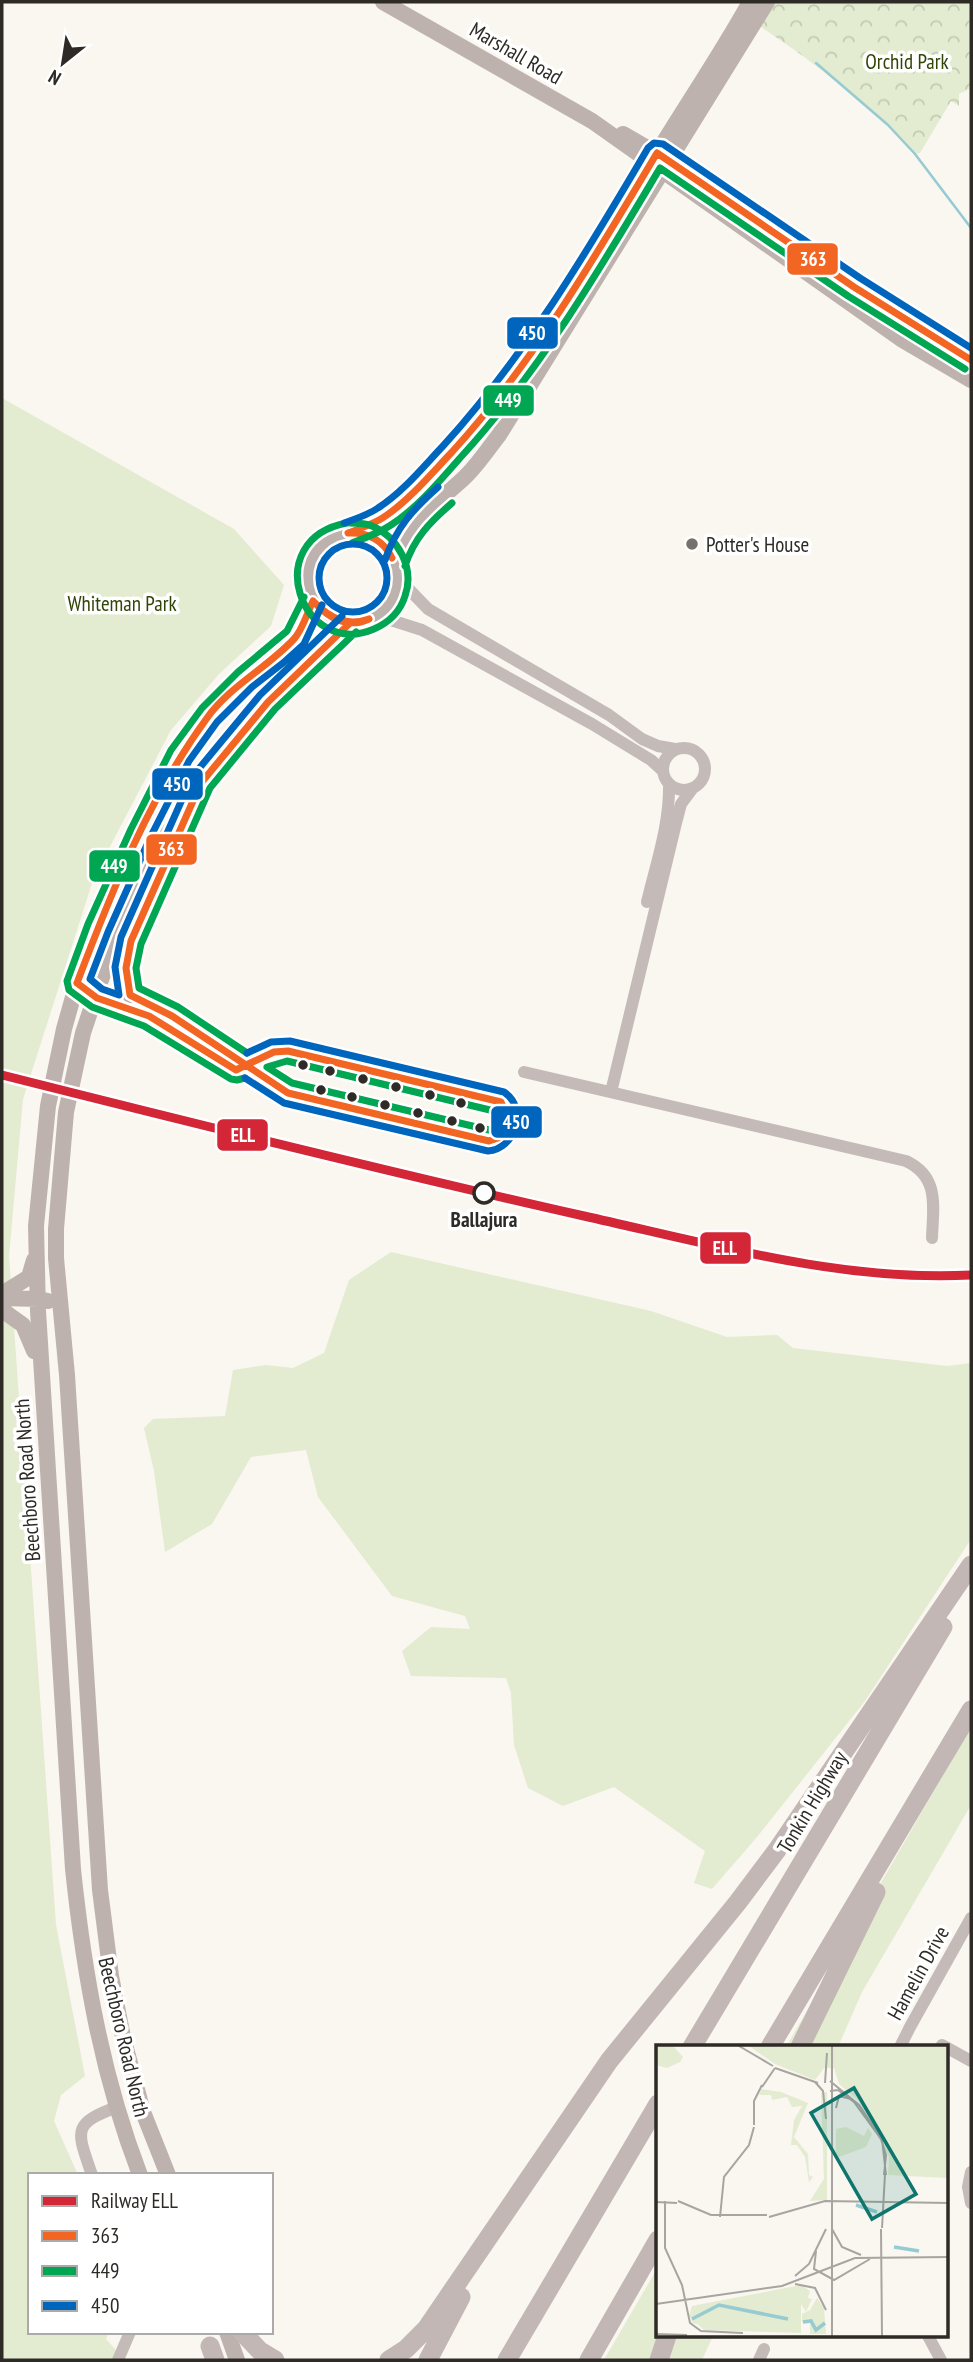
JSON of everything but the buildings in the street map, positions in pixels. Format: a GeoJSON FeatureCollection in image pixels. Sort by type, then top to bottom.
{"type":"FeatureCollection","features":[{"type":"Feature","properties":{"kind":"highway"},"geometry":{"type":"LineString","coordinates":[[389,2360],[406,2349],[426,2329],[609,2061],[771,1858],[971,1565]]}},
{"type":"Feature","properties":{"kind":"highway","name":"Tonkin Highway"},"geometry":{"type":"LineString","coordinates":[[693,2045],[971,1581]]}},
{"type":"Feature","properties":{"kind":"highway"},"geometry":{"type":"LineString","coordinates":[[771,2045],[971,1710]]}},
{"type":"Feature","properties":{"kind":"highway"},"geometry":{"type":"LineString","coordinates":[[801,2045],[930,1781]]}},
{"type":"Feature","properties":{"kind":"highway"},"geometry":{"type":"LineString","coordinates":[[507,2360],[656,2107]]}},
{"type":"Feature","properties":{"kind":"highway"},"geometry":{"type":"LineString","coordinates":[[428,2360],[507,2213]]}},
{"type":"Feature","properties":{"kind":"highway"},"geometry":{"type":"LineString","coordinates":[[589,2360],[656,2243]]}},
{"type":"Feature","properties":{"kind":"highway"},"geometry":{"type":"LineString","coordinates":[[244,2334],[260,2351],[275,2360]]}},
{"type":"Feature","properties":{"kind":"highway"},"geometry":{"type":"LineString","coordinates":[[660,2360],[666,2338]]}},
{"type":"Feature","properties":{"kind":"main road","name":"Marshall Road"},"geometry":{"type":"LineString","coordinates":[[383,2],[592,121],[617,130],[901,339],[971,380]]}},
{"type":"Feature","properties":{"kind":"main road"},"geometry":{"type":"LineString","coordinates":[[750,2],[659,162],[499,435],[467,476],[416,519],[402,541],[396,592],[389,606],[378,616],[364,622],[349,624],[328,616],[313,601],[307,586],[307,573],[318,548],[328,539],[379,521],[418,488],[470,433],[503,392],[589,269],[659,162],[767,2]]}},
{"type":"Feature","properties":{"kind":"main road","name":"Marshall Road"},"geometry":{"type":"LineString","coordinates":[[659,162],[971,360]]}},
{"type":"Feature","properties":{"kind":"main road"},"geometry":{"type":"LineString","coordinates":[[348,533],[363,534],[377,540],[388,550],[397,570]]}},
{"type":"Feature","properties":{"kind":"main road","name":"Beechboro Road North"},"geometry":{"type":"LineString","coordinates":[[139,2173],[117,2107],[94,2024],[82,1953],[73,1869],[41,1370],[38,1195],[48,1106],[64,1029],[85,958],[141,832],[180,756],[209,715],[244,679],[296,637],[313,601]]}},
{"type":"Feature","properties":{"kind":"main road"},"geometry":{"type":"LineString","coordinates":[[90,1708],[67,1375],[59,1304],[56,1229],[66,1112],[83,1033],[117,938],[163,841],[202,782],[242,730],[349,624]]}},
{"type":"Feature","properties":{"kind":"main road"},"geometry":{"type":"LineString","coordinates":[[130,995],[125,982],[125,970],[130,939],[171,851],[179,827],[202,782]]}},
{"type":"Feature","properties":{"kind":"main road"},"geometry":{"type":"LineString","coordinates":[[2,1296],[29,1277],[33,1270],[37,1244]]}},
{"type":"Feature","properties":{"kind":"main road"},"geometry":{"type":"LineString","coordinates":[[2,1296],[38,1305]]}},
{"type":"Feature","properties":{"kind":"main road"},"geometry":{"type":"LineString","coordinates":[[2,1310],[59,1304]]}},
{"type":"Feature","properties":{"kind":"main road"},"geometry":{"type":"LineString","coordinates":[[2,1310],[23,1325],[41,1370]]}},
{"type":"Feature","properties":{"kind":"main road"},"geometry":{"type":"LineString","coordinates":[[66,1733],[74,1695],[83,1695],[90,1708]]}},
{"type":"Feature","properties":{"kind":"main road","name":"Beechboro Road North"},"geometry":{"type":"LineString","coordinates":[[90,1708],[100,1889],[111,1976],[123,2038],[143,2112],[166,2173]]}},
{"type":"Feature","properties":{"kind":"main road"},"geometry":{"type":"LineString","coordinates":[[228,2334],[237,2360]]}},
{"type":"Feature","properties":{"kind":"street"},"geometry":{"type":"LineString","coordinates":[[397,570],[428,609],[609,715],[642,739],[658,746],[688,748],[703,760],[702,779],[681,804],[607,1091]]}},
{"type":"Feature","properties":{"kind":"street"},"geometry":{"type":"LineString","coordinates":[[378,616],[422,630],[592,724],[651,760],[662,770],[669,784],[670,804],[667,820],[607,1091]]}},
{"type":"Feature","properties":{"kind":"street"},"geometry":{"type":"LineString","coordinates":[[662,770],[665,757],[676,749]]}},
{"type":"Feature","properties":{"kind":"street"},"geometry":{"type":"LineString","coordinates":[[669,784],[684,790],[693,788]]}},
{"type":"Feature","properties":{"kind":"street"},"geometry":{"type":"LineString","coordinates":[[524,1072],[893,1157],[916,1165],[930,1182],[933,1195],[932,1238]]}},
{"type":"Feature","properties":{"kind":"street","name":"Hamelin Drive"},"geometry":{"type":"LineString","coordinates":[[902,2045],[971,1919]]}},
{"type":"Feature","properties":{"kind":"street"},"geometry":{"type":"LineString","coordinates":[[948,2048],[971,2061]]}},
{"type":"Feature","properties":{"kind":"street"},"geometry":{"type":"LineString","coordinates":[[91,2173],[81,2144],[83,2126],[89,2119],[117,2107]]}},
{"type":"Feature","properties":{"kind":"street"},"geometry":{"type":"LineString","coordinates":[[971,2172],[968,2187],[971,2203]]}},
{"type":"Feature","properties":{"kind":"street"},"geometry":{"type":"LineString","coordinates":[[118,2360],[129,2334]]}},
{"type":"Feature","properties":{"kind":"street"},"geometry":{"type":"LineString","coordinates":[[929,2338],[941,2360]]}},
{"type":"Feature","properties":{"kind":"green space","name":"Orchid Park"},"geometry":{"type":"Polygon","coordinates":[[[767,2],[971,2],[971,88],[959,94],[959,106],[951,101],[920,153],[915,154],[878,117],[839,84],[755,23],[767,2]]]}},
{"type":"Feature","properties":{"kind":"green space","name":"Whiteman Park"},"geometry":{"type":"Polygon","coordinates":[[[2,398],[234,529],[284,585],[271,626],[219,674],[171,730],[94,877],[23,1099],[9,1256],[56,1925],[85,2076],[61,2095],[54,2121],[77,2173],[28,2173],[28,2334],[108,2334],[106,2339],[125,2360],[2,2360],[2,398]]]}},
{"type":"Feature","properties":{"kind":"green space"},"geometry":{"type":"Polygon","coordinates":[[[391,1252],[651,1311],[727,1337],[777,1335],[793,1348],[947,1366],[971,1363],[971,1539],[865,1701],[712,1889],[694,1883],[705,1851],[614,1787],[563,1806],[528,1788],[514,1745],[511,1693],[506,1678],[411,1676],[402,1651],[431,1627],[470,1629],[465,1616],[392,1596],[318,1497],[306,1450],[251,1457],[212,1524],[165,1552],[154,1471],[144,1428],[153,1419],[225,1416],[233,1370],[266,1365],[293,1368],[324,1353],[349,1280],[391,1252]]]}},
{"type":"Feature","properties":{"kind":"green space"},"geometry":{"type":"Polygon","coordinates":[[[971,1727],[971,1805],[862,1992],[839,2045],[787,2045],[971,1727]]]}},
{"type":"Feature","properties":{"kind":"green space"},"geometry":{"type":"Polygon","coordinates":[[[656,2270],[656,2338],[712,2338],[702,2360],[604,2360],[656,2270]]]}},
{"type":"Feature","properties":{"kind":"waterway"},"geometry":{"type":"LineString","coordinates":[[816,63],[888,125],[915,154],[971,228]]}},
{"type":"Feature","properties":{"kind":"rail line","name":"ELL"},"geometry":{"type":"LineString","coordinates":[[2,1075],[365,1165],[776,1259],[874,1273],[971,1275]]}},
{"type":"Feature","properties":{"kind":"transit line","name":"450"},"geometry":{"type":"LineString","coordinates":[[344,523],[370,513],[396,495],[473,412],[528,340],[602,226],[648,148],[654,143],[663,144],[860,278],[971,348]]}},
{"type":"Feature","properties":{"kind":"transit line","name":"363"},"geometry":{"type":"LineString","coordinates":[[657,153],[854,287],[971,360]]}},
{"type":"Feature","properties":{"kind":"transit line","name":"363"},"geometry":{"type":"LineString","coordinates":[[348,533],[378,521],[404,501],[482,418],[562,308],[657,153]]}},
{"type":"Feature","properties":{"kind":"transit line","name":"449"},"geometry":{"type":"LineString","coordinates":[[352,543],[386,528],[410,511],[489,425],[568,318],[660,168],[848,296],[965,369]]}},
{"type":"Feature","properties":{"kind":"transit line","name":"450"},"geometry":{"type":"LineString","coordinates":[[385,560],[394,538],[406,520],[438,487]]}},
{"type":"Feature","properties":{"kind":"transit line","name":"449"},"geometry":{"type":"LineString","coordinates":[[405,566],[424,531],[452,503]]}},
{"type":"Feature","properties":{"kind":"transit line","name":"449"},"geometry":{"type":"LineString","coordinates":[[347,523],[320,533],[304,551],[298,572],[300,594],[310,613],[327,628],[348,634],[374,629],[394,616],[408,585],[406,564],[390,538],[369,525],[350,523]]}},
{"type":"Feature","properties":{"kind":"transit line","name":"363"},"geometry":{"type":"LineString","coordinates":[[349,533],[363,534],[375,539],[385,547],[392,558]]}},
{"type":"Feature","properties":{"kind":"transit line","name":"450"},"geometry":{"type":"LineString","coordinates":[[353,544],[366,547],[377,554],[384,565],[387,578],[384,591],[377,602],[366,609],[353,612],[340,609],[329,602],[322,591],[319,578],[322,565],[329,554],[340,547],[353,544]]}},
{"type":"Feature","properties":{"kind":"transit line","name":"449"},"geometry":{"type":"LineString","coordinates":[[245,1078],[231,1079],[144,1026],[92,1007],[69,990],[67,981],[88,924],[171,750],[202,708],[238,672],[287,631],[304,597]]}},
{"type":"Feature","properties":{"kind":"transit line","name":"363"},"geometry":{"type":"LineString","coordinates":[[77,983],[133,846],[186,748],[216,707],[294,639],[313,601]]}},
{"type":"Feature","properties":{"kind":"transit line","name":"363"},"geometry":{"type":"LineString","coordinates":[[315,603],[339,620],[353,622],[369,619]]}},
{"type":"Feature","properties":{"kind":"transit line","name":"363"},"geometry":{"type":"LineString","coordinates":[[315,603],[339,620],[354,623],[369,619]]}},
{"type":"Feature","properties":{"kind":"transit line","name":"450"},"geometry":{"type":"LineString","coordinates":[[322,605],[304,644],[252,687],[217,722],[189,761],[150,838],[90,979],[102,989],[119,995],[115,967],[121,937],[192,777],[260,695],[342,616]]}},
{"type":"Feature","properties":{"kind":"transit line","name":"363"},"geometry":{"type":"LineString","coordinates":[[246,1065],[172,1016],[130,995],[126,968],[131,941],[201,783],[268,702],[349,624]]}},
{"type":"Feature","properties":{"kind":"transit line","name":"449"},"geometry":{"type":"LineString","coordinates":[[247,1053],[178,1007],[139,988],[136,968],[141,944],[210,788],[275,709],[356,632]]}},
{"type":"Feature","properties":{"kind":"transit line","name":"363"},"geometry":{"type":"LineString","coordinates":[[77,983],[97,998],[149,1016],[236,1070],[246,1065]]}},
{"type":"Feature","properties":{"kind":"transit line","name":"450"},"geometry":{"type":"LineString","coordinates":[[245,1078],[284,1103],[488,1151],[505,1143],[516,1127],[516,1108],[512,1099],[504,1092],[290,1041],[271,1042],[247,1053]]}},
{"type":"Feature","properties":{"kind":"transit line","name":"363"},"geometry":{"type":"LineString","coordinates":[[288,1051],[501,1102],[505,1116],[504,1129],[498,1138],[489,1141],[288,1093],[246,1065],[274,1052],[288,1051]]}},
{"type":"Feature","properties":{"kind":"transit line","name":"449"},"geometry":{"type":"LineString","coordinates":[[287,1061],[494,1111],[494,1124],[489,1130],[292,1083],[267,1067],[287,1061]]}},
{"type":"Feature","properties":{"kind":"place","name":"Potter's House"},"geometry":{"type":"Point","coordinates":[692,544]}},
{"type":"Feature","properties":{"kind":"place","name":"Ballajura"},"geometry":{"type":"Point","coordinates":[484,1193]}}]}
